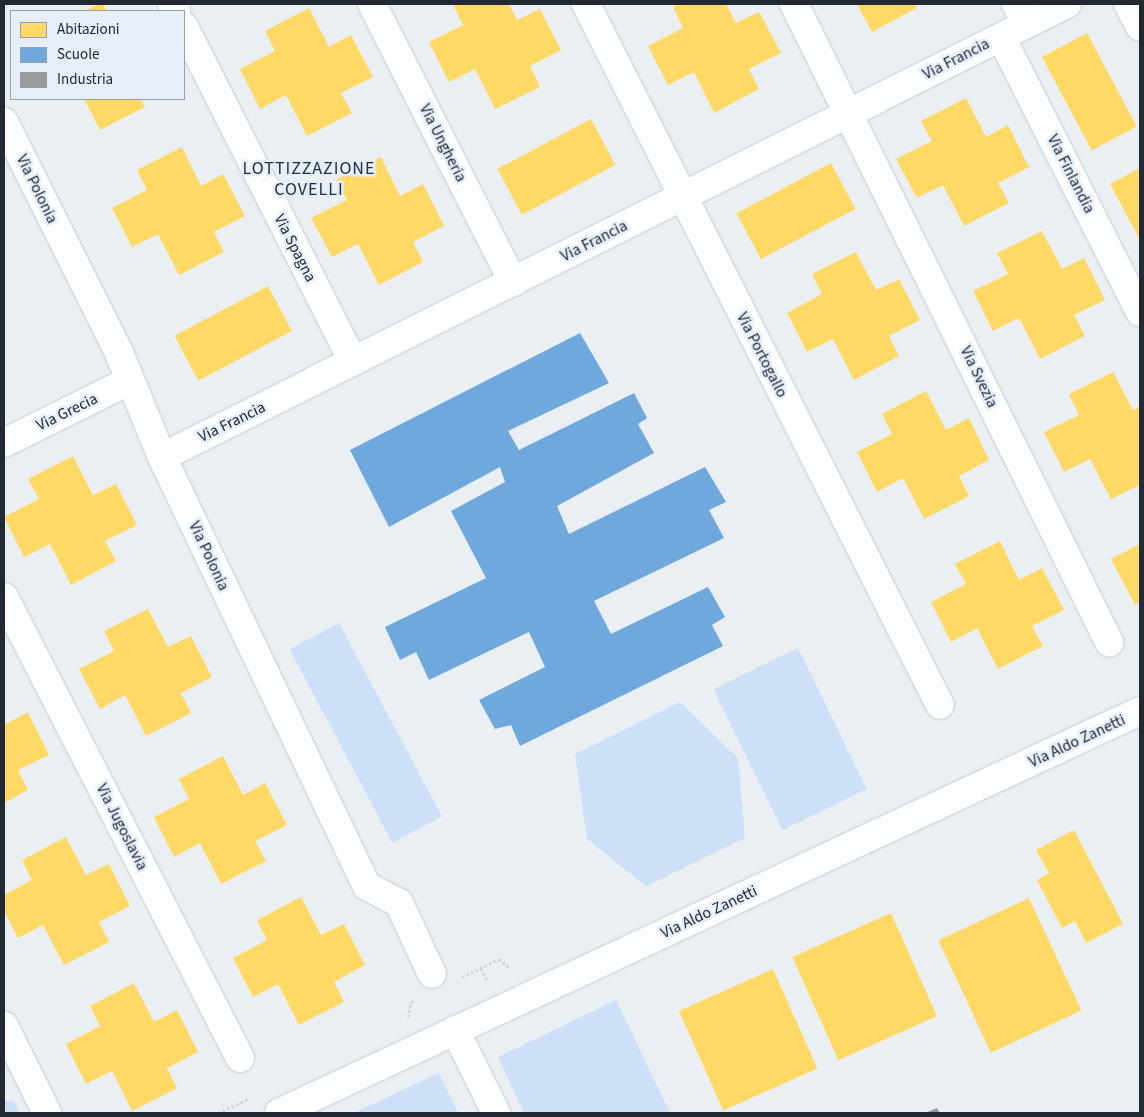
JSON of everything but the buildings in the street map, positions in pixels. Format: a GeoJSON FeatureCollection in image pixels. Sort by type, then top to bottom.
{"type":"FeatureCollection","features":[{"type":"Feature","properties":{"kind":"street","name":"Via Ungheria"},"geometry":{"type":"LineString","coordinates":[[372,4],[513,282]]}},
{"type":"Feature","properties":{"kind":"street","name":"Via Portogallo"},"geometry":{"type":"LineString","coordinates":[[586,4],[940,705]]}},
{"type":"Feature","properties":{"kind":"street","name":"Via Svezia"},"geometry":{"type":"LineString","coordinates":[[794,4],[850,112],[1109,642]]}},
{"type":"Feature","properties":{"kind":"street","name":"Via Francia"},"geometry":{"type":"LineString","coordinates":[[162,457],[1001,37],[1021,14],[1066,4]]}},
{"type":"Feature","properties":{"kind":"street"},"geometry":{"type":"LineString","coordinates":[[1128,4],[1140,27]]}},
{"type":"Feature","properties":{"kind":"street","name":"Via Spagna"},"geometry":{"type":"LineString","coordinates":[[185,29],[353,362]]}},
{"type":"Feature","properties":{"kind":"street","name":"Via Finlandia"},"geometry":{"type":"LineString","coordinates":[[1001,37],[1140,312]]}},
{"type":"Feature","properties":{"kind":"street","name":"Via Polonia"},"geometry":{"type":"LineString","coordinates":[[4,122],[120,355],[129,381],[162,457],[367,886],[399,904],[432,974]]}},
{"type":"Feature","properties":{"kind":"street","name":"Via Grecia"},"geometry":{"type":"LineString","coordinates":[[4,443],[129,381]]}},
{"type":"Feature","properties":{"kind":"street","name":"Via Jugoslavia"},"geometry":{"type":"LineString","coordinates":[[4,597],[240,1058]]}},
{"type":"Feature","properties":{"kind":"street","name":"Via Aldo Zanetti"},"geometry":{"type":"LineString","coordinates":[[279,1113],[1140,712]]}},
{"type":"Feature","properties":{"kind":"street"},"geometry":{"type":"LineString","coordinates":[[4,1026],[15,1073],[47,1113]]}},
{"type":"Feature","properties":{"kind":"street"},"geometry":{"type":"LineString","coordinates":[[454,1030],[496,1113]]}},
{"type":"Feature","properties":{"kind":"shaded area"},"geometry":{"type":"Polygon","coordinates":[[[339,623],[442,816],[392,843],[290,649],[339,623]]]}},
{"type":"Feature","properties":{"kind":"shaded area"},"geometry":{"type":"Polygon","coordinates":[[[798,648],[867,789],[782,830],[714,689],[798,648]]]}},
{"type":"Feature","properties":{"kind":"shaded area"},"geometry":{"type":"Polygon","coordinates":[[[680,702],[738,758],[745,838],[646,886],[587,839],[575,754],[680,702]]]}},
{"type":"Feature","properties":{"kind":"shaded area"},"geometry":{"type":"Polygon","coordinates":[[[616,1000],[670,1113],[524,1113],[498,1057],[616,1000]]]}},
{"type":"Feature","properties":{"kind":"shaded area"},"geometry":{"type":"Polygon","coordinates":[[[439,1073],[458,1113],[354,1113],[439,1073]]]}},
{"type":"Feature","properties":{"kind":"shaded area"},"geometry":{"type":"Polygon","coordinates":[[[4,1101],[14,1101],[20,1113],[4,1113],[4,1101]]]}},
{"type":"Feature","properties":{"kind":"district","name":"LOTTIZZAZIONE COVELLI"},"geometry":{"type":"Point","coordinates":[309,180]}}]}
